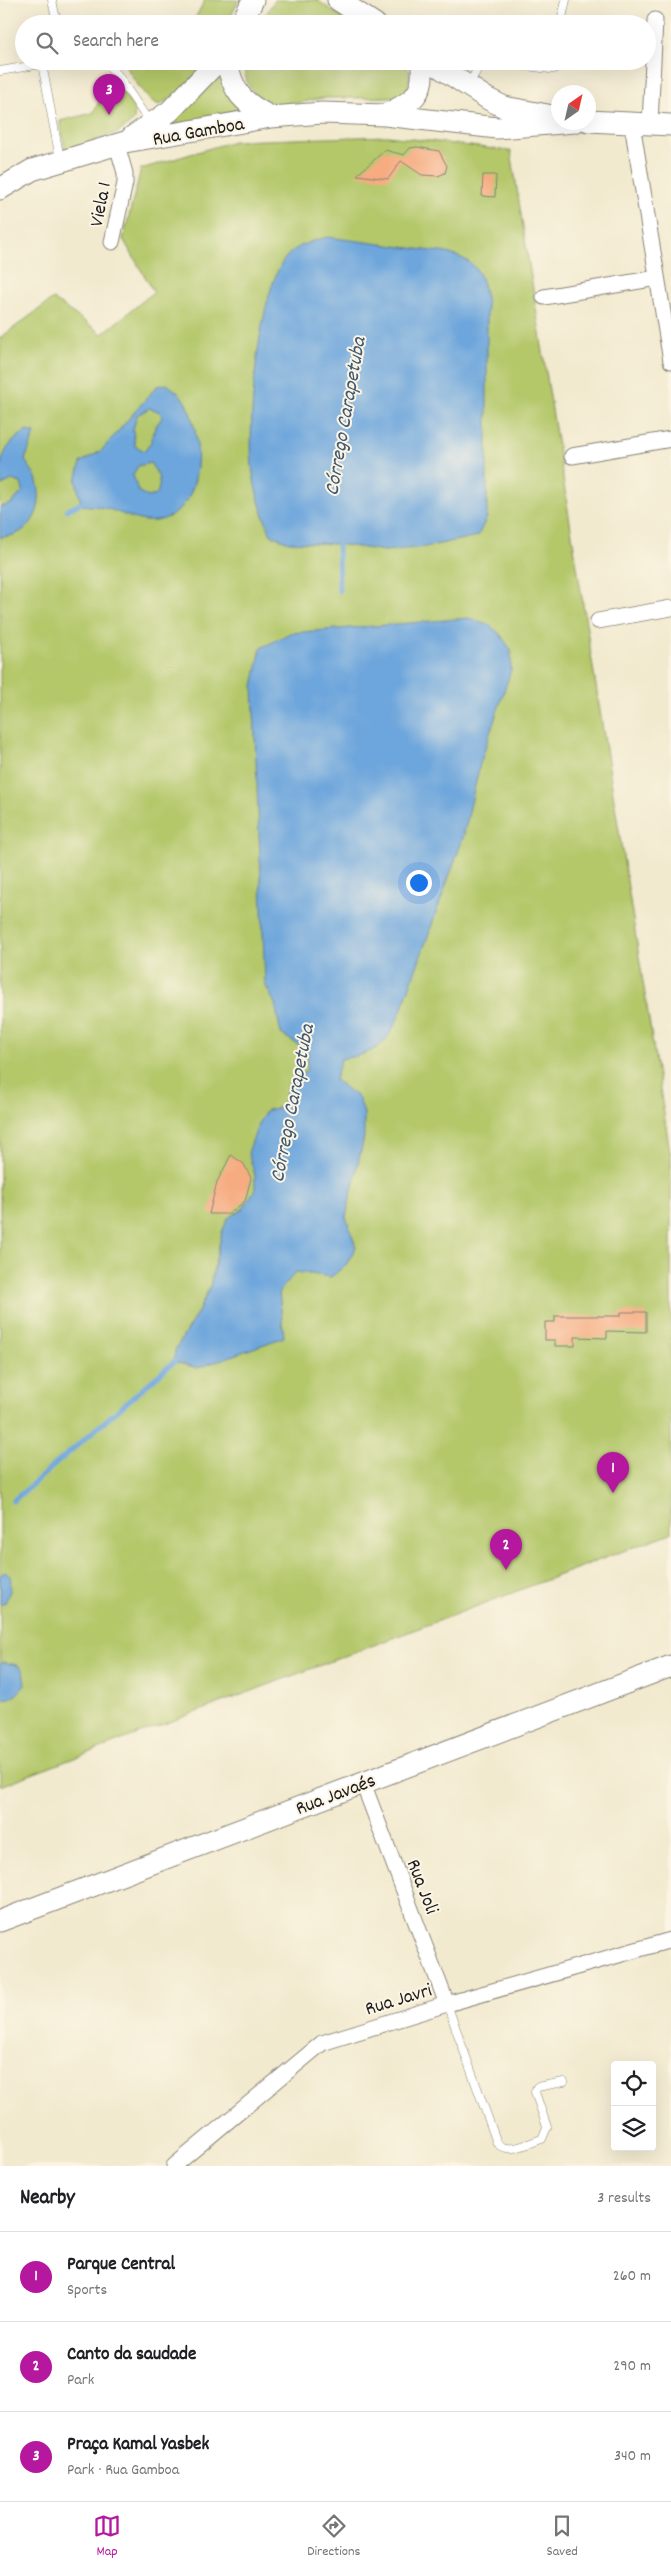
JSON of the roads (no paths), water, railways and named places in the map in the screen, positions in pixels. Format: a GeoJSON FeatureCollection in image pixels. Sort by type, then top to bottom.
{"type":"FeatureCollection","features":[{"type":"Feature","properties":{"kind":"street"},"geometry":{"type":"LineString","coordinates":[[338,0],[361,15]]}},
{"type":"Feature","properties":{"kind":"street"},"geometry":{"type":"LineString","coordinates":[[369,0],[377,15]]}},
{"type":"Feature","properties":{"kind":"street"},"geometry":{"type":"LineString","coordinates":[[246,15],[254,1]]}},
{"type":"Feature","properties":{"kind":"street","name":"Rua Gamboa"},"geometry":{"type":"LineString","coordinates":[[121,143],[170,111],[209,70]]}},
{"type":"Feature","properties":{"kind":"street"},"geometry":{"type":"LineString","coordinates":[[228,70],[230,80],[239,96],[253,108],[270,117]]}},
{"type":"Feature","properties":{"kind":"street"},"geometry":{"type":"LineString","coordinates":[[386,115],[407,104],[419,92],[423,84],[422,70]]}},
{"type":"Feature","properties":{"kind":"street"},"geometry":{"type":"LineString","coordinates":[[443,70],[468,87],[504,107],[551,116]]}},
{"type":"Feature","properties":{"kind":"street"},"geometry":{"type":"LineString","coordinates":[[653,70],[651,124],[657,278],[671,361]]}},
{"type":"Feature","properties":{"kind":"street","name":"Rua Gamboa"},"geometry":{"type":"LineString","coordinates":[[0,189],[32,170],[121,143],[270,117],[323,113],[386,115],[497,128],[551,124]]}},
{"type":"Feature","properties":{"kind":"street"},"geometry":{"type":"LineString","coordinates":[[596,122],[651,124]]}},
{"type":"Feature","properties":{"kind":"street","name":"Viela 1"},"geometry":{"type":"LineString","coordinates":[[112,242],[125,183],[121,143]]}},
{"type":"Feature","properties":{"kind":"street"},"geometry":{"type":"LineString","coordinates":[[544,297],[657,278]]}},
{"type":"Feature","properties":{"kind":"street"},"geometry":{"type":"LineString","coordinates":[[572,456],[671,439]]}},
{"type":"Feature","properties":{"kind":"street"},"geometry":{"type":"LineString","coordinates":[[598,621],[671,608]]}},
{"type":"Feature","properties":{"kind":"street","name":"Rua Javaés"},"geometry":{"type":"LineString","coordinates":[[0,1921],[671,1666]]}},
{"type":"Feature","properties":{"kind":"street","name":"Rua Joli"},"geometry":{"type":"LineString","coordinates":[[363,1783],[447,2004]]}},
{"type":"Feature","properties":{"kind":"street","name":"Rua Javri"},"geometry":{"type":"LineString","coordinates":[[174,2166],[192,2160],[322,2043],[447,2004],[671,1940]]}},
{"type":"Feature","properties":{"kind":"lane"},"geometry":{"type":"LineString","coordinates":[[52,0],[55,15]]}},
{"type":"Feature","properties":{"kind":"lane"},"geometry":{"type":"LineString","coordinates":[[563,15],[566,0]]}},
{"type":"Feature","properties":{"kind":"lane"},"geometry":{"type":"LineString","coordinates":[[0,71],[15,68]]}},
{"type":"Feature","properties":{"kind":"lane"},"geometry":{"type":"LineString","coordinates":[[43,70],[60,161]]}},
{"type":"Feature","properties":{"kind":"lane"},"geometry":{"type":"LineString","coordinates":[[112,70],[152,124]]}},
{"type":"Feature","properties":{"kind":"lane"},"geometry":{"type":"LineString","coordinates":[[468,87],[477,70]]}},
{"type":"Feature","properties":{"kind":"lane"},"geometry":{"type":"LineString","coordinates":[[447,2004],[497,2143],[501,2147],[507,2149],[542,2139],[547,2127],[535,2092],[537,2087],[564,2082]]}},
{"type":"Feature","properties":{"kind":"water"},"geometry":{"type":"Polygon","coordinates":[[[328,237],[447,253],[466,260],[477,270],[483,283],[487,303],[487,517],[478,536],[425,547],[385,551],[337,544],[289,542],[271,535],[255,483],[251,445],[254,387],[263,321],[270,292],[279,268],[290,253],[308,243],[328,237]]]}},
{"type":"Feature","properties":{"kind":"water"},"geometry":{"type":"Polygon","coordinates":[[[167,384],[182,397],[190,412],[195,430],[197,469],[193,487],[185,503],[173,515],[156,521],[143,521],[101,507],[81,505],[76,480],[81,462],[101,451],[157,386],[167,384]],[[150,408],[137,415],[133,430],[135,446],[145,451],[151,442],[155,427],[162,418],[160,412],[150,408]],[[150,463],[138,466],[133,475],[138,491],[148,497],[156,495],[159,486],[157,475],[150,463]]]}},
{"type":"Feature","properties":{"kind":"water"},"geometry":{"type":"Polygon","coordinates":[[[27,431],[35,433],[25,460],[37,481],[39,501],[37,511],[33,519],[20,532],[11,536],[0,537],[0,507],[11,504],[23,491],[21,483],[12,480],[0,486],[2,460],[8,447],[27,431]]]}},
{"type":"Feature","properties":{"kind":"water"},"geometry":{"type":"Polygon","coordinates":[[[469,618],[488,624],[500,634],[511,650],[511,670],[480,764],[463,838],[400,1014],[390,1034],[378,1047],[363,1054],[341,1059],[335,1080],[359,1098],[364,1113],[364,1137],[346,1217],[356,1247],[346,1265],[331,1277],[296,1272],[279,1292],[284,1337],[198,1368],[174,1362],[175,1350],[199,1310],[210,1286],[222,1232],[228,1218],[243,1209],[255,1189],[255,1175],[248,1153],[259,1122],[267,1110],[282,1107],[288,1085],[307,1070],[308,1051],[281,1034],[275,1004],[265,984],[253,686],[261,648],[290,633],[469,618]]]}},
{"type":"Feature","properties":{"kind":"water"},"geometry":{"type":"Polygon","coordinates":[[[5,1572],[11,1577],[10,1591],[5,1603],[0,1605],[0,1575],[5,1572]]]}},
{"type":"Feature","properties":{"kind":"water"},"geometry":{"type":"Polygon","coordinates":[[[3,1662],[17,1665],[23,1670],[25,1685],[17,1694],[8,1698],[0,1698],[0,1664],[3,1662]]]}},
{"type":"Feature","properties":{"kind":"waterway"},"geometry":{"type":"LineString","coordinates":[[67,510],[84,502]]}},
{"type":"Feature","properties":{"kind":"waterway","name":"Córrego Carapetuba"},"geometry":{"type":"LineString","coordinates":[[338,539],[339,591]]}},
{"type":"Feature","properties":{"kind":"waterway","name":"Córrego Carapetuba"},"geometry":{"type":"LineString","coordinates":[[13,1501],[177,1359]]}},
{"type":"Feature","properties":{"kind":"place","name":"Praça Kamal Yasbek"},"geometry":{"type":"Point","coordinates":[109,115]}},
{"type":"Feature","properties":{"kind":"place","name":"Parque Central"},"geometry":{"type":"Point","coordinates":[613,1493]}},
{"type":"Feature","properties":{"kind":"place","name":"Canto da saudade"},"geometry":{"type":"Point","coordinates":[506,1570]}}]}
